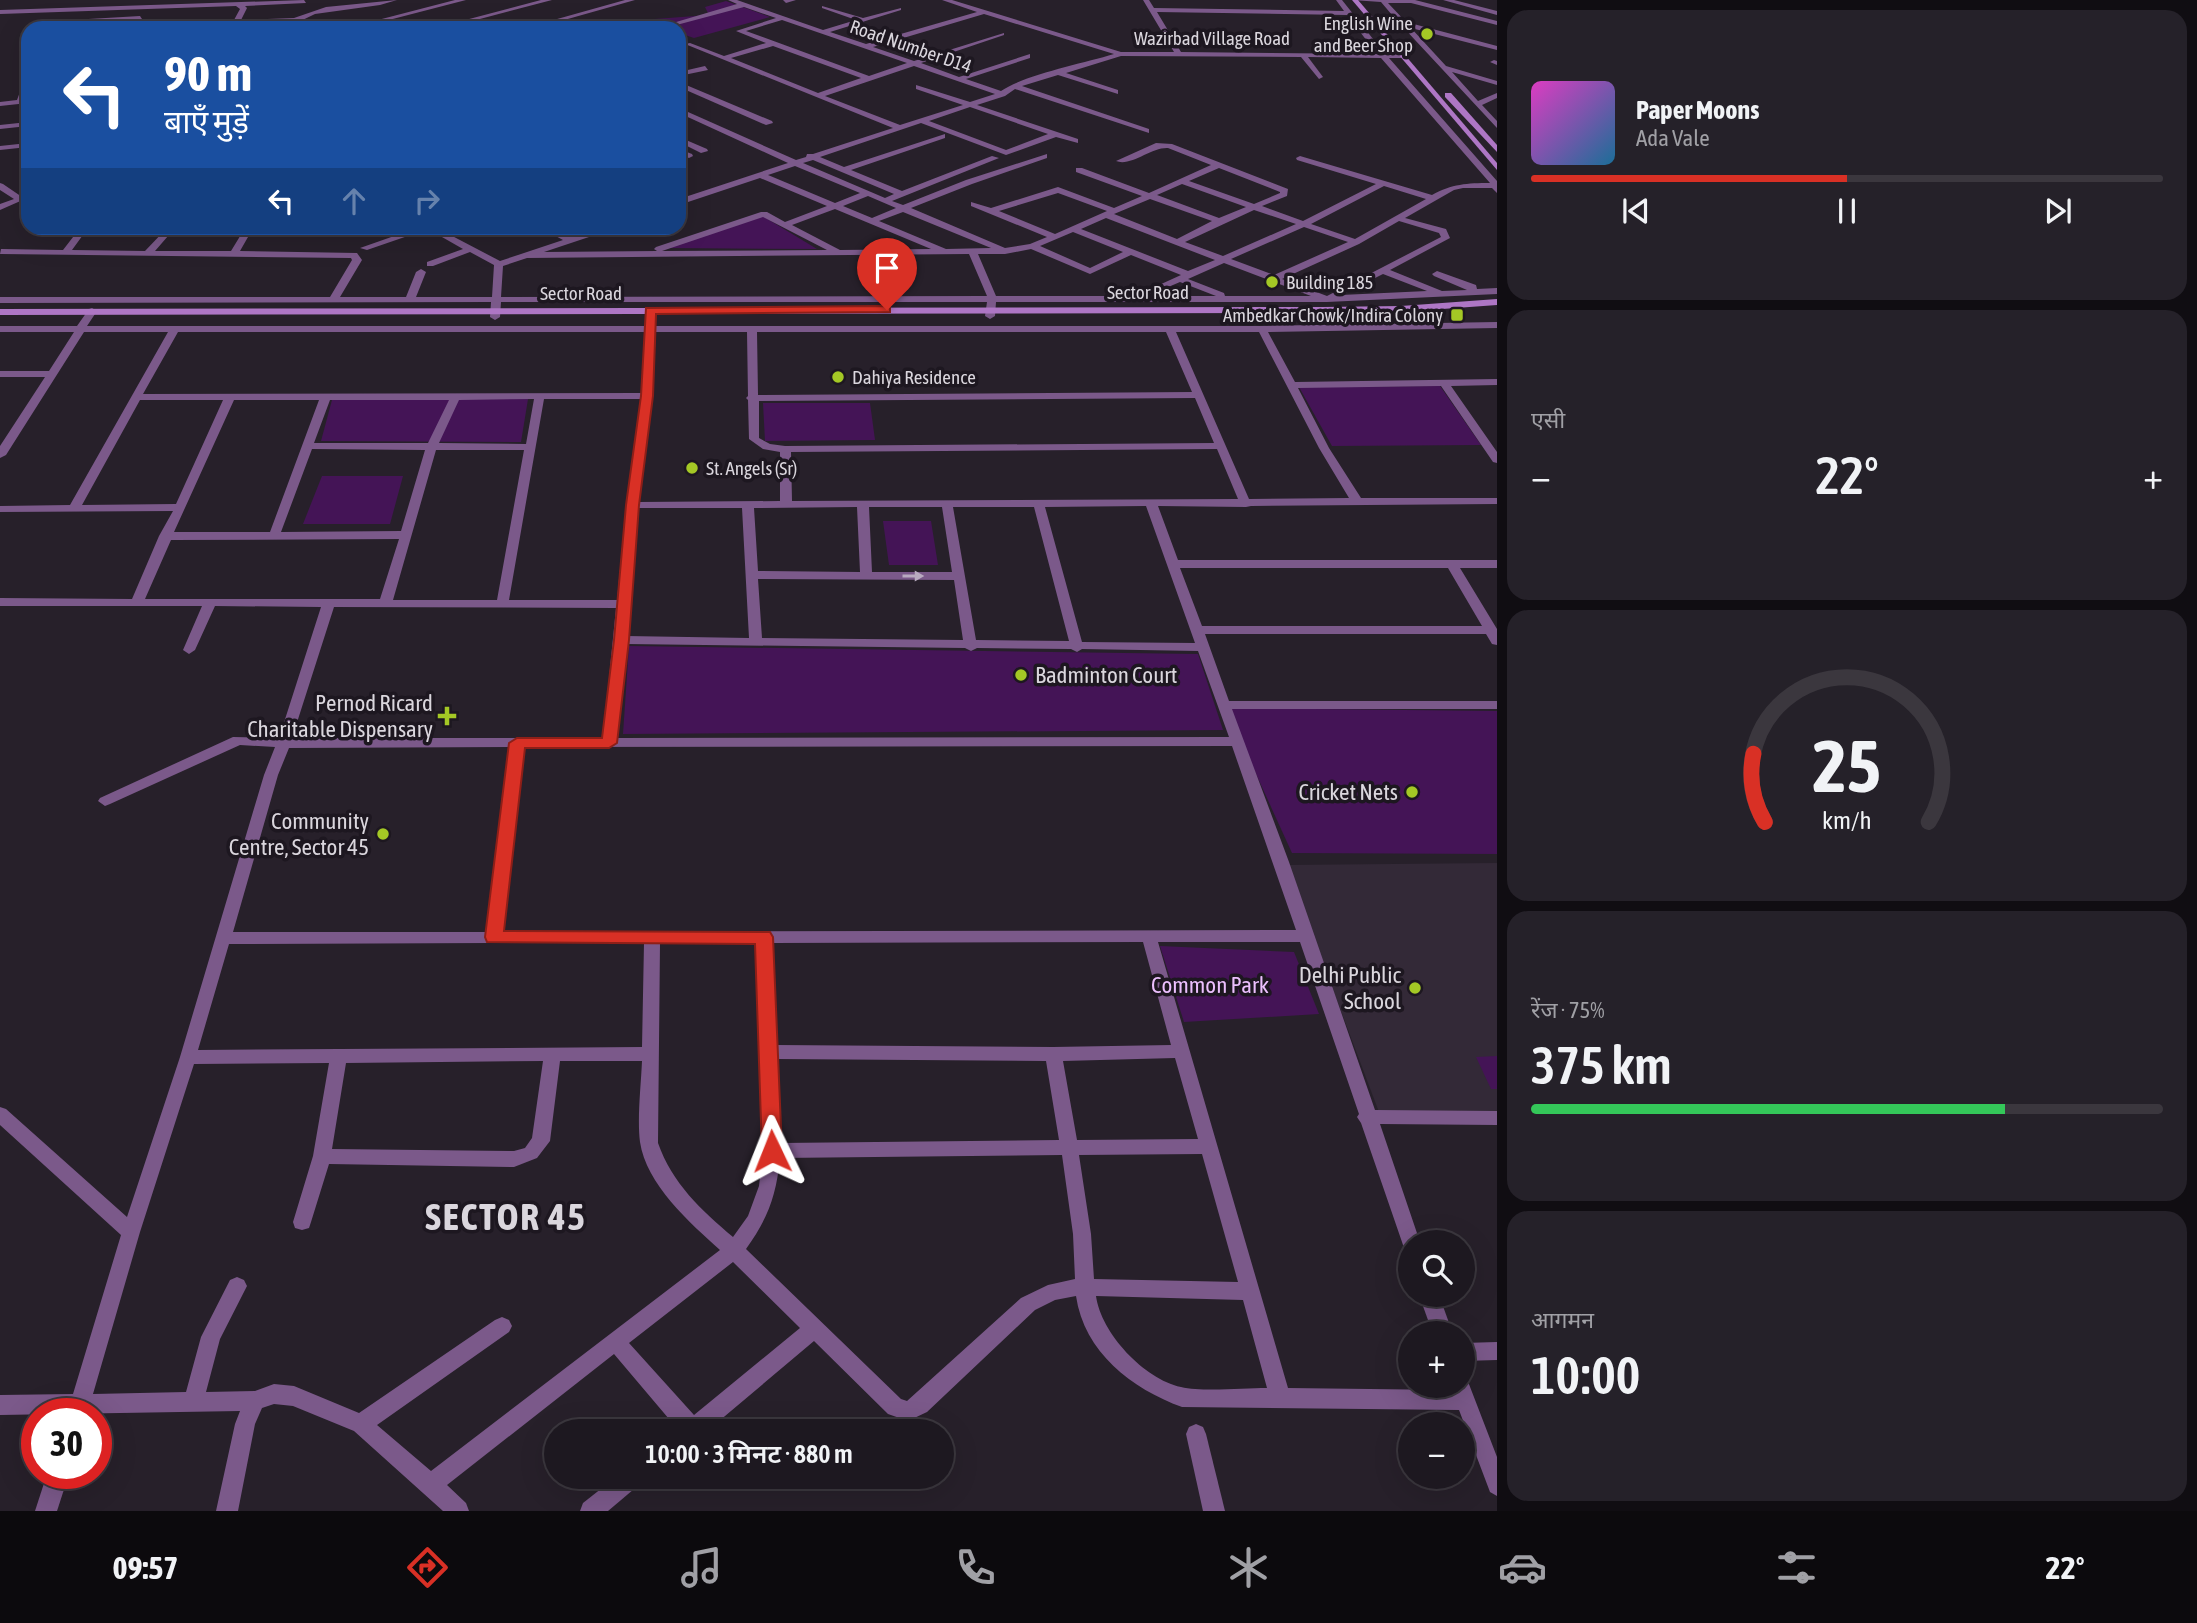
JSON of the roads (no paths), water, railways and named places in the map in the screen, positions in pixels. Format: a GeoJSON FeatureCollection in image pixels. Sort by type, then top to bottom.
{"type":"FeatureCollection","features":[{"type":"Feature","properties":{"kind":"main road"},"geometry":{"type":"LineString","coordinates":[[1355,0],[1497,168]]}},
{"type":"Feature","properties":{"kind":"main road"},"geometry":{"type":"LineString","coordinates":[[1364,0],[1497,150]]}},
{"type":"Feature","properties":{"kind":"main road","name":"Sector Road"},"geometry":{"type":"LineString","coordinates":[[0,318],[90,315],[495,314],[650,318],[991,308],[1323,310],[1461,306],[1497,302]]}},
{"type":"Feature","properties":{"kind":"main road","name":"Sector Road"},"geometry":{"type":"LineString","coordinates":[[991,308],[1385,315],[1497,309]]}},
{"type":"Feature","properties":{"kind":"main road","name":"Sector Road"},"geometry":{"type":"LineString","coordinates":[[0,312],[90,315]]}},
{"type":"Feature","properties":{"kind":"street"},"geometry":{"type":"LineString","coordinates":[[34,11],[43,0]]}},
{"type":"Feature","properties":{"kind":"street"},"geometry":{"type":"LineString","coordinates":[[100,7],[106,0]]}},
{"type":"Feature","properties":{"kind":"street"},"geometry":{"type":"LineString","coordinates":[[0,12],[163,3],[175,5],[355,0]]}},
{"type":"Feature","properties":{"kind":"street"},"geometry":{"type":"LineString","coordinates":[[293,21],[318,9],[380,4],[394,0]]}},
{"type":"Feature","properties":{"kind":"street"},"geometry":{"type":"LineString","coordinates":[[378,21],[463,0]]}},
{"type":"Feature","properties":{"kind":"street"},"geometry":{"type":"LineString","coordinates":[[466,21],[549,0]]}},
{"type":"Feature","properties":{"kind":"street"},"geometry":{"type":"LineString","coordinates":[[553,21],[632,0]]}},
{"type":"Feature","properties":{"kind":"street","name":"Road Number D14"},"geometry":{"type":"LineString","coordinates":[[731,0],[1002,94]]}},
{"type":"Feature","properties":{"kind":"street"},"geometry":{"type":"LineString","coordinates":[[786,1],[793,0]]}},
{"type":"Feature","properties":{"kind":"street","name":"Wazirbad Village Road"},"geometry":{"type":"LineString","coordinates":[[945,0],[1121,54],[1403,56]]}},
{"type":"Feature","properties":{"kind":"street"},"geometry":{"type":"LineString","coordinates":[[1146,0],[1178,53]]}},
{"type":"Feature","properties":{"kind":"street"},"geometry":{"type":"LineString","coordinates":[[1339,0],[1382,55],[1496,186]]}},
{"type":"Feature","properties":{"kind":"street"},"geometry":{"type":"LineString","coordinates":[[1355,0],[1416,2],[1497,23]]}},
{"type":"Feature","properties":{"kind":"street"},"geometry":{"type":"LineString","coordinates":[[1382,0],[1497,126]]}},
{"type":"Feature","properties":{"kind":"street"},"geometry":{"type":"LineString","coordinates":[[1446,0],[1497,13]]}},
{"type":"Feature","properties":{"kind":"street"},"geometry":{"type":"LineString","coordinates":[[296,19],[304,2]]}},
{"type":"Feature","properties":{"kind":"street"},"geometry":{"type":"LineString","coordinates":[[237,4],[244,8],[237,21]]}},
{"type":"Feature","properties":{"kind":"street"},"geometry":{"type":"LineString","coordinates":[[683,21],[744,4]]}},
{"type":"Feature","properties":{"kind":"street"},"geometry":{"type":"LineString","coordinates":[[170,21],[175,5]]}},
{"type":"Feature","properties":{"kind":"street"},"geometry":{"type":"LineString","coordinates":[[824,7],[863,20]]}},
{"type":"Feature","properties":{"kind":"street"},"geometry":{"type":"LineString","coordinates":[[1458,13],[1475,7]]}},
{"type":"Feature","properties":{"kind":"street"},"geometry":{"type":"LineString","coordinates":[[822,32],[899,9]]}},
{"type":"Feature","properties":{"kind":"street"},"geometry":{"type":"LineString","coordinates":[[55,21],[59,10]]}},
{"type":"Feature","properties":{"kind":"street"},"geometry":{"type":"LineString","coordinates":[[1152,10],[1350,13]]}},
{"type":"Feature","properties":{"kind":"street"},"geometry":{"type":"LineString","coordinates":[[865,47],[983,12]]}},
{"type":"Feature","properties":{"kind":"street"},"geometry":{"type":"LineString","coordinates":[[782,18],[739,31],[867,78]]}},
{"type":"Feature","properties":{"kind":"street"},"geometry":{"type":"LineString","coordinates":[[115,21],[140,19]]}},
{"type":"Feature","properties":{"kind":"street"},"geometry":{"type":"LineString","coordinates":[[256,21],[296,19]]}},
{"type":"Feature","properties":{"kind":"street"},"geometry":{"type":"LineString","coordinates":[[1385,23],[1405,24],[1497,48]]}},
{"type":"Feature","properties":{"kind":"street"},"geometry":{"type":"LineString","coordinates":[[819,95],[1002,34]]}},
{"type":"Feature","properties":{"kind":"street"},"geometry":{"type":"LineString","coordinates":[[688,44],[900,128]]}},
{"type":"Feature","properties":{"kind":"street"},"geometry":{"type":"LineString","coordinates":[[724,58],[772,44]]}},
{"type":"Feature","properties":{"kind":"street"},"geometry":{"type":"LineString","coordinates":[[686,200],[810,156],[971,105],[1002,94],[1014,86],[1121,54]]}},
{"type":"Feature","properties":{"kind":"street"},"geometry":{"type":"LineString","coordinates":[[1302,54],[1319,77]]}},
{"type":"Feature","properties":{"kind":"street"},"geometry":{"type":"LineString","coordinates":[[960,79],[1027,56]]}},
{"type":"Feature","properties":{"kind":"street"},"geometry":{"type":"LineString","coordinates":[[686,72],[705,68]]}},
{"type":"Feature","properties":{"kind":"street"},"geometry":{"type":"LineString","coordinates":[[1445,68],[1497,83]]}},
{"type":"Feature","properties":{"kind":"street"},"geometry":{"type":"LineString","coordinates":[[1056,72],[1115,92]]}},
{"type":"Feature","properties":{"kind":"street"},"geometry":{"type":"LineString","coordinates":[[1014,86],[1146,131]]}},
{"type":"Feature","properties":{"kind":"street"},"geometry":{"type":"LineString","coordinates":[[686,87],[769,123]]}},
{"type":"Feature","properties":{"kind":"street"},"geometry":{"type":"LineString","coordinates":[[919,87],[1074,141]]}},
{"type":"Feature","properties":{"kind":"street"},"geometry":{"type":"LineString","coordinates":[[1479,104],[1497,95]]}},
{"type":"Feature","properties":{"kind":"street"},"geometry":{"type":"LineString","coordinates":[[0,104],[21,102]]}},
{"type":"Feature","properties":{"kind":"street"},"geometry":{"type":"LineString","coordinates":[[1445,106],[1479,104],[1497,107]]}},
{"type":"Feature","properties":{"kind":"street"},"geometry":{"type":"LineString","coordinates":[[686,113],[793,162],[1005,251]]}},
{"type":"Feature","properties":{"kind":"street"},"geometry":{"type":"LineString","coordinates":[[922,121],[1006,153],[1056,134]]}},
{"type":"Feature","properties":{"kind":"street"},"geometry":{"type":"LineString","coordinates":[[0,127],[21,125]]}},
{"type":"Feature","properties":{"kind":"street"},"geometry":{"type":"LineString","coordinates":[[844,170],[942,136]]}},
{"type":"Feature","properties":{"kind":"street"},"geometry":{"type":"LineString","coordinates":[[686,142],[704,151]]}},
{"type":"Feature","properties":{"kind":"street"},"geometry":{"type":"LineString","coordinates":[[1120,161],[1164,145],[1285,191],[1284,194],[1179,241]]}},
{"type":"Feature","properties":{"kind":"street"},"geometry":{"type":"LineString","coordinates":[[0,148],[21,146]]}},
{"type":"Feature","properties":{"kind":"street"},"geometry":{"type":"LineString","coordinates":[[810,156],[902,194]]}},
{"type":"Feature","properties":{"kind":"street"},"geometry":{"type":"LineString","coordinates":[[872,221],[1044,156]]}},
{"type":"Feature","properties":{"kind":"street"},"geometry":{"type":"LineString","coordinates":[[886,200],[995,158]]}},
{"type":"Feature","properties":{"kind":"street"},"geometry":{"type":"LineString","coordinates":[[1300,158],[1432,198]]}},
{"type":"Feature","properties":{"kind":"street"},"geometry":{"type":"LineString","coordinates":[[527,255],[1005,251],[1032,246],[1055,237],[1219,165]]}},
{"type":"Feature","properties":{"kind":"street"},"geometry":{"type":"LineString","coordinates":[[1079,170],[1219,221]]}},
{"type":"Feature","properties":{"kind":"street"},"geometry":{"type":"LineString","coordinates":[[758,174],[950,253]]}},
{"type":"Feature","properties":{"kind":"street"},"geometry":{"type":"LineString","coordinates":[[1183,182],[1356,242]]}},
{"type":"Feature","properties":{"kind":"street"},"geometry":{"type":"LineString","coordinates":[[1135,298],[1304,224],[1384,183]]}},
{"type":"Feature","properties":{"kind":"street"},"geometry":{"type":"LineString","coordinates":[[1276,278],[1356,242],[1432,198],[1463,185],[1496,186]]}},
{"type":"Feature","properties":{"kind":"street"},"geometry":{"type":"LineString","coordinates":[[0,186],[21,200],[0,207]]}},
{"type":"Feature","properties":{"kind":"street"},"geometry":{"type":"LineString","coordinates":[[990,211],[1058,190],[1327,299]]}},
{"type":"Feature","properties":{"kind":"street"},"geometry":{"type":"LineString","coordinates":[[787,224],[869,193]]}},
{"type":"Feature","properties":{"kind":"street"},"geometry":{"type":"LineString","coordinates":[[974,204],[1055,237]]}},
{"type":"Feature","properties":{"kind":"street"},"geometry":{"type":"LineString","coordinates":[[647,253],[758,214],[770,215],[841,254]]}},
{"type":"Feature","properties":{"kind":"street"},"geometry":{"type":"LineString","coordinates":[[1327,299],[1446,238],[1443,232],[1397,218]]}},
{"type":"Feature","properties":{"kind":"street"},"geometry":{"type":"LineString","coordinates":[[1073,229],[1130,252],[1228,298]]}},
{"type":"Feature","properties":{"kind":"street"},"geometry":{"type":"LineString","coordinates":[[66,252],[79,235]]}},
{"type":"Feature","properties":{"kind":"street"},"geometry":{"type":"LineString","coordinates":[[148,253],[165,235]]}},
{"type":"Feature","properties":{"kind":"street"},"geometry":{"type":"LineString","coordinates":[[234,253],[245,235]]}},
{"type":"Feature","properties":{"kind":"street"},"geometry":{"type":"LineString","coordinates":[[364,248],[403,235]]}},
{"type":"Feature","properties":{"kind":"street"},"geometry":{"type":"LineString","coordinates":[[444,235],[499,264],[585,235]]}},
{"type":"Feature","properties":{"kind":"street"},"geometry":{"type":"LineString","coordinates":[[560,235],[570,240]]}},
{"type":"Feature","properties":{"kind":"street"},"geometry":{"type":"LineString","coordinates":[[1032,246],[1090,271],[1130,252]]}},
{"type":"Feature","properties":{"kind":"street"},"geometry":{"type":"LineString","coordinates":[[430,264],[470,249]]}},
{"type":"Feature","properties":{"kind":"street"},"geometry":{"type":"LineString","coordinates":[[1,252],[354,255],[357,260],[334,299]]}},
{"type":"Feature","properties":{"kind":"street"},"geometry":{"type":"LineString","coordinates":[[974,253],[991,308]]}},
{"type":"Feature","properties":{"kind":"street"},"geometry":{"type":"LineString","coordinates":[[495,314],[499,264]]}},
{"type":"Feature","properties":{"kind":"street"},"geometry":{"type":"LineString","coordinates":[[1382,270],[1446,296],[1461,306]]}},
{"type":"Feature","properties":{"kind":"street"},"geometry":{"type":"LineString","coordinates":[[410,299],[421,272]]}},
{"type":"Feature","properties":{"kind":"street"},"geometry":{"type":"LineString","coordinates":[[1437,274],[1473,287],[1471,293]]}},
{"type":"Feature","properties":{"kind":"street"},"geometry":{"type":"LineString","coordinates":[[0,300],[497,299],[991,308],[1135,298],[1327,299],[1446,296],[1497,291]]}},
{"type":"Feature","properties":{"kind":"street"},"geometry":{"type":"LineString","coordinates":[[0,455],[90,315]]}},
{"type":"Feature","properties":{"kind":"street"},"geometry":{"type":"LineString","coordinates":[[609,743],[632,505],[647,396],[650,318]]}},
{"type":"Feature","properties":{"kind":"street"},"geometry":{"type":"LineString","coordinates":[[0,329],[174,330],[650,318],[752,328],[1170,330],[1497,325]]}},
{"type":"Feature","properties":{"kind":"street"},"geometry":{"type":"LineString","coordinates":[[752,328],[751,398],[754,439],[766,447],[1221,446]]}},
{"type":"Feature","properties":{"kind":"street"},"geometry":{"type":"LineString","coordinates":[[1262,329],[1358,503]]}},
{"type":"Feature","properties":{"kind":"street"},"geometry":{"type":"LineString","coordinates":[[74,508],[174,330]]}},
{"type":"Feature","properties":{"kind":"street"},"geometry":{"type":"LineString","coordinates":[[1170,330],[1246,504]]}},
{"type":"Feature","properties":{"kind":"street"},"geometry":{"type":"LineString","coordinates":[[0,374],[53,374]]}},
{"type":"Feature","properties":{"kind":"street"},"geometry":{"type":"LineString","coordinates":[[1290,384],[1497,382]]}},
{"type":"Feature","properties":{"kind":"street"},"geometry":{"type":"LineString","coordinates":[[1444,383],[1497,460]]}},
{"type":"Feature","properties":{"kind":"street"},"geometry":{"type":"LineString","coordinates":[[385,604],[432,446],[456,395]]}},
{"type":"Feature","properties":{"kind":"street"},"geometry":{"type":"LineString","coordinates":[[502,604],[540,395]]}},
{"type":"Feature","properties":{"kind":"street"},"geometry":{"type":"LineString","coordinates":[[751,398],[1199,395]]}},
{"type":"Feature","properties":{"kind":"street"},"geometry":{"type":"LineString","coordinates":[[274,536],[326,396]]}},
{"type":"Feature","properties":{"kind":"street"},"geometry":{"type":"LineString","coordinates":[[136,397],[647,396]]}},
{"type":"Feature","properties":{"kind":"street"},"geometry":{"type":"LineString","coordinates":[[137,602],[230,397]]}},
{"type":"Feature","properties":{"kind":"street"},"geometry":{"type":"LineString","coordinates":[[309,446],[531,447]]}},
{"type":"Feature","properties":{"kind":"street"},"geometry":{"type":"LineString","coordinates":[[785,449],[786,505]]}},
{"type":"Feature","properties":{"kind":"street"},"geometry":{"type":"LineString","coordinates":[[632,505],[1497,501]]}},
{"type":"Feature","properties":{"kind":"street"},"geometry":{"type":"LineString","coordinates":[[947,504],[971,647]]}},
{"type":"Feature","properties":{"kind":"street"},"geometry":{"type":"LineString","coordinates":[[1039,504],[1077,648]]}},
{"type":"Feature","properties":{"kind":"street"},"geometry":{"type":"LineString","coordinates":[[1151,504],[1238,741],[1406,1230]]}},
{"type":"Feature","properties":{"kind":"street"},"geometry":{"type":"LineString","coordinates":[[748,505],[756,643]]}},
{"type":"Feature","properties":{"kind":"street"},"geometry":{"type":"LineString","coordinates":[[863,505],[866,576]]}},
{"type":"Feature","properties":{"kind":"street"},"geometry":{"type":"LineString","coordinates":[[0,509],[180,506]]}},
{"type":"Feature","properties":{"kind":"street"},"geometry":{"type":"LineString","coordinates":[[165,536],[404,535]]}},
{"type":"Feature","properties":{"kind":"street"},"geometry":{"type":"LineString","coordinates":[[1173,564],[1497,564]]}},
{"type":"Feature","properties":{"kind":"street"},"geometry":{"type":"LineString","coordinates":[[1452,564],[1494,635]]}},
{"type":"Feature","properties":{"kind":"street"},"geometry":{"type":"LineString","coordinates":[[752,575],[960,576]]}},
{"type":"Feature","properties":{"kind":"street"},"geometry":{"type":"LineString","coordinates":[[0,602],[622,604]]}},
{"type":"Feature","properties":{"kind":"street"},"geometry":{"type":"LineString","coordinates":[[189,650],[210,603]]}},
{"type":"Feature","properties":{"kind":"street"},"geometry":{"type":"LineString","coordinates":[[81,1398],[131,1232],[188,1057],[271,775],[284,743],[328,605]]}},
{"type":"Feature","properties":{"kind":"street"},"geometry":{"type":"LineString","coordinates":[[1197,629],[1494,635]]}},
{"type":"Feature","properties":{"kind":"street"},"geometry":{"type":"LineString","coordinates":[[621,640],[971,647],[1203,647]]}},
{"type":"Feature","properties":{"kind":"street"},"geometry":{"type":"LineString","coordinates":[[1224,705],[1497,705]]}},
{"type":"Feature","properties":{"kind":"street"},"geometry":{"type":"LineString","coordinates":[[105,801],[238,740],[284,743],[1238,741]]}},
{"type":"Feature","properties":{"kind":"street"},"geometry":{"type":"LineString","coordinates":[[494,937],[517,743]]}},
{"type":"Feature","properties":{"kind":"street"},"geometry":{"type":"LineString","coordinates":[[223,938],[1306,936]]}},
{"type":"Feature","properties":{"kind":"street"},"geometry":{"type":"LineString","coordinates":[[652,937],[649,1143],[655,1166],[693,1214],[734,1250],[895,1407],[908,1411],[919,1405],[1028,1304],[1046,1293],[1064,1288],[1085,1287],[1250,1291]]}},
{"type":"Feature","properties":{"kind":"street"},"geometry":{"type":"LineString","coordinates":[[431,1484],[734,1250],[756,1220],[768,1186],[772,1151],[764,937]]}},
{"type":"Feature","properties":{"kind":"street"},"geometry":{"type":"LineString","coordinates":[[1149,937],[1280,1397]]}},
{"type":"Feature","properties":{"kind":"street"},"geometry":{"type":"LineString","coordinates":[[768,1052],[1053,1054],[1182,1051]]}},
{"type":"Feature","properties":{"kind":"street"},"geometry":{"type":"LineString","coordinates":[[188,1057],[649,1054]]}},
{"type":"Feature","properties":{"kind":"street"},"geometry":{"type":"LineString","coordinates":[[1053,1054],[1082,1235],[1085,1287],[1093,1322],[1110,1347],[1129,1367],[1159,1389],[1182,1397],[1398,1394]]}},
{"type":"Feature","properties":{"kind":"street"},"geometry":{"type":"LineString","coordinates":[[322,1156],[514,1159],[531,1153],[541,1141],[552,1056]]}},
{"type":"Feature","properties":{"kind":"street"},"geometry":{"type":"LineString","coordinates":[[302,1222],[322,1156],[338,1057]]}},
{"type":"Feature","properties":{"kind":"street"},"geometry":{"type":"LineString","coordinates":[[0,1114],[131,1232]]}},
{"type":"Feature","properties":{"kind":"street"},"geometry":{"type":"LineString","coordinates":[[1366,1117],[1497,1118]]}},
{"type":"Feature","properties":{"kind":"street"},"geometry":{"type":"LineString","coordinates":[[772,1151],[1209,1146]]}},
{"type":"Feature","properties":{"kind":"street"},"geometry":{"type":"LineString","coordinates":[[193,1402],[211,1337],[237,1286]]}},
{"type":"Feature","properties":{"kind":"street"},"geometry":{"type":"LineString","coordinates":[[360,1424],[502,1326]]}},
{"type":"Feature","properties":{"kind":"street"},"geometry":{"type":"LineString","coordinates":[[705,1419],[815,1328]]}},
{"type":"Feature","properties":{"kind":"street"},"geometry":{"type":"LineString","coordinates":[[616,1342],[682,1419]]}},
{"type":"Feature","properties":{"kind":"street"},"geometry":{"type":"LineString","coordinates":[[1475,1351],[1497,1350]]}},
{"type":"Feature","properties":{"kind":"street"},"geometry":{"type":"LineString","coordinates":[[112,1407],[255,1401],[274,1394],[294,1396],[360,1424],[431,1484],[458,1511]]}},
{"type":"Feature","properties":{"kind":"street"},"geometry":{"type":"LineString","coordinates":[[1464,1398],[1497,1485]]}},
{"type":"Feature","properties":{"kind":"street"},"geometry":{"type":"LineString","coordinates":[[227,1511],[245,1424],[255,1401]]}},
{"type":"Feature","properties":{"kind":"street"},"geometry":{"type":"LineString","coordinates":[[0,1405],[21,1406]]}},
{"type":"Feature","properties":{"kind":"street"},"geometry":{"type":"LineString","coordinates":[[1196,1434],[1214,1511]]}},
{"type":"Feature","properties":{"kind":"street"},"geometry":{"type":"LineString","coordinates":[[46,1511],[53,1489]]}},
{"type":"Feature","properties":{"kind":"street"},"geometry":{"type":"LineString","coordinates":[[591,1511],[618,1489]]}},
{"type":"Feature","properties":{"kind":"place","name":"English Wine and Beer Shop"},"geometry":{"type":"Point","coordinates":[1427,34]}},
{"type":"Feature","properties":{"kind":"place","name":"Building 185"},"geometry":{"type":"Point","coordinates":[1272,282]}},
{"type":"Feature","properties":{"kind":"place","name":"Ambedkar Chowk/Indira Colony"},"geometry":{"type":"Point","coordinates":[1457,315]}},
{"type":"Feature","properties":{"kind":"place","name":"Dahiya Residence"},"geometry":{"type":"Point","coordinates":[838,377]}},
{"type":"Feature","properties":{"kind":"place","name":"St. Angels (Sr)"},"geometry":{"type":"Point","coordinates":[692,468]}},
{"type":"Feature","properties":{"kind":"place","name":"Badminton Court"},"geometry":{"type":"Point","coordinates":[1021,675]}},
{"type":"Feature","properties":{"kind":"place","name":"Pernod Ricard Charitable Dispensary"},"geometry":{"type":"Point","coordinates":[447,716]}},
{"type":"Feature","properties":{"kind":"place","name":"Cricket Nets"},"geometry":{"type":"Point","coordinates":[1412,792]}},
{"type":"Feature","properties":{"kind":"place","name":"Community Centre, Sector 45"},"geometry":{"type":"Point","coordinates":[383,834]}},
{"type":"Feature","properties":{"kind":"place","name":"Delhi Public School"},"geometry":{"type":"Point","coordinates":[1415,988]}},
{"type":"Feature","properties":{"kind":"district","name":"SECTOR 45"},"geometry":{"type":"Point","coordinates":[506,1217]}},
{"type":"Feature","properties":{"kind":"park label","name":"Common Park"},"geometry":{"type":"Point","coordinates":[1210,985]}}]}
